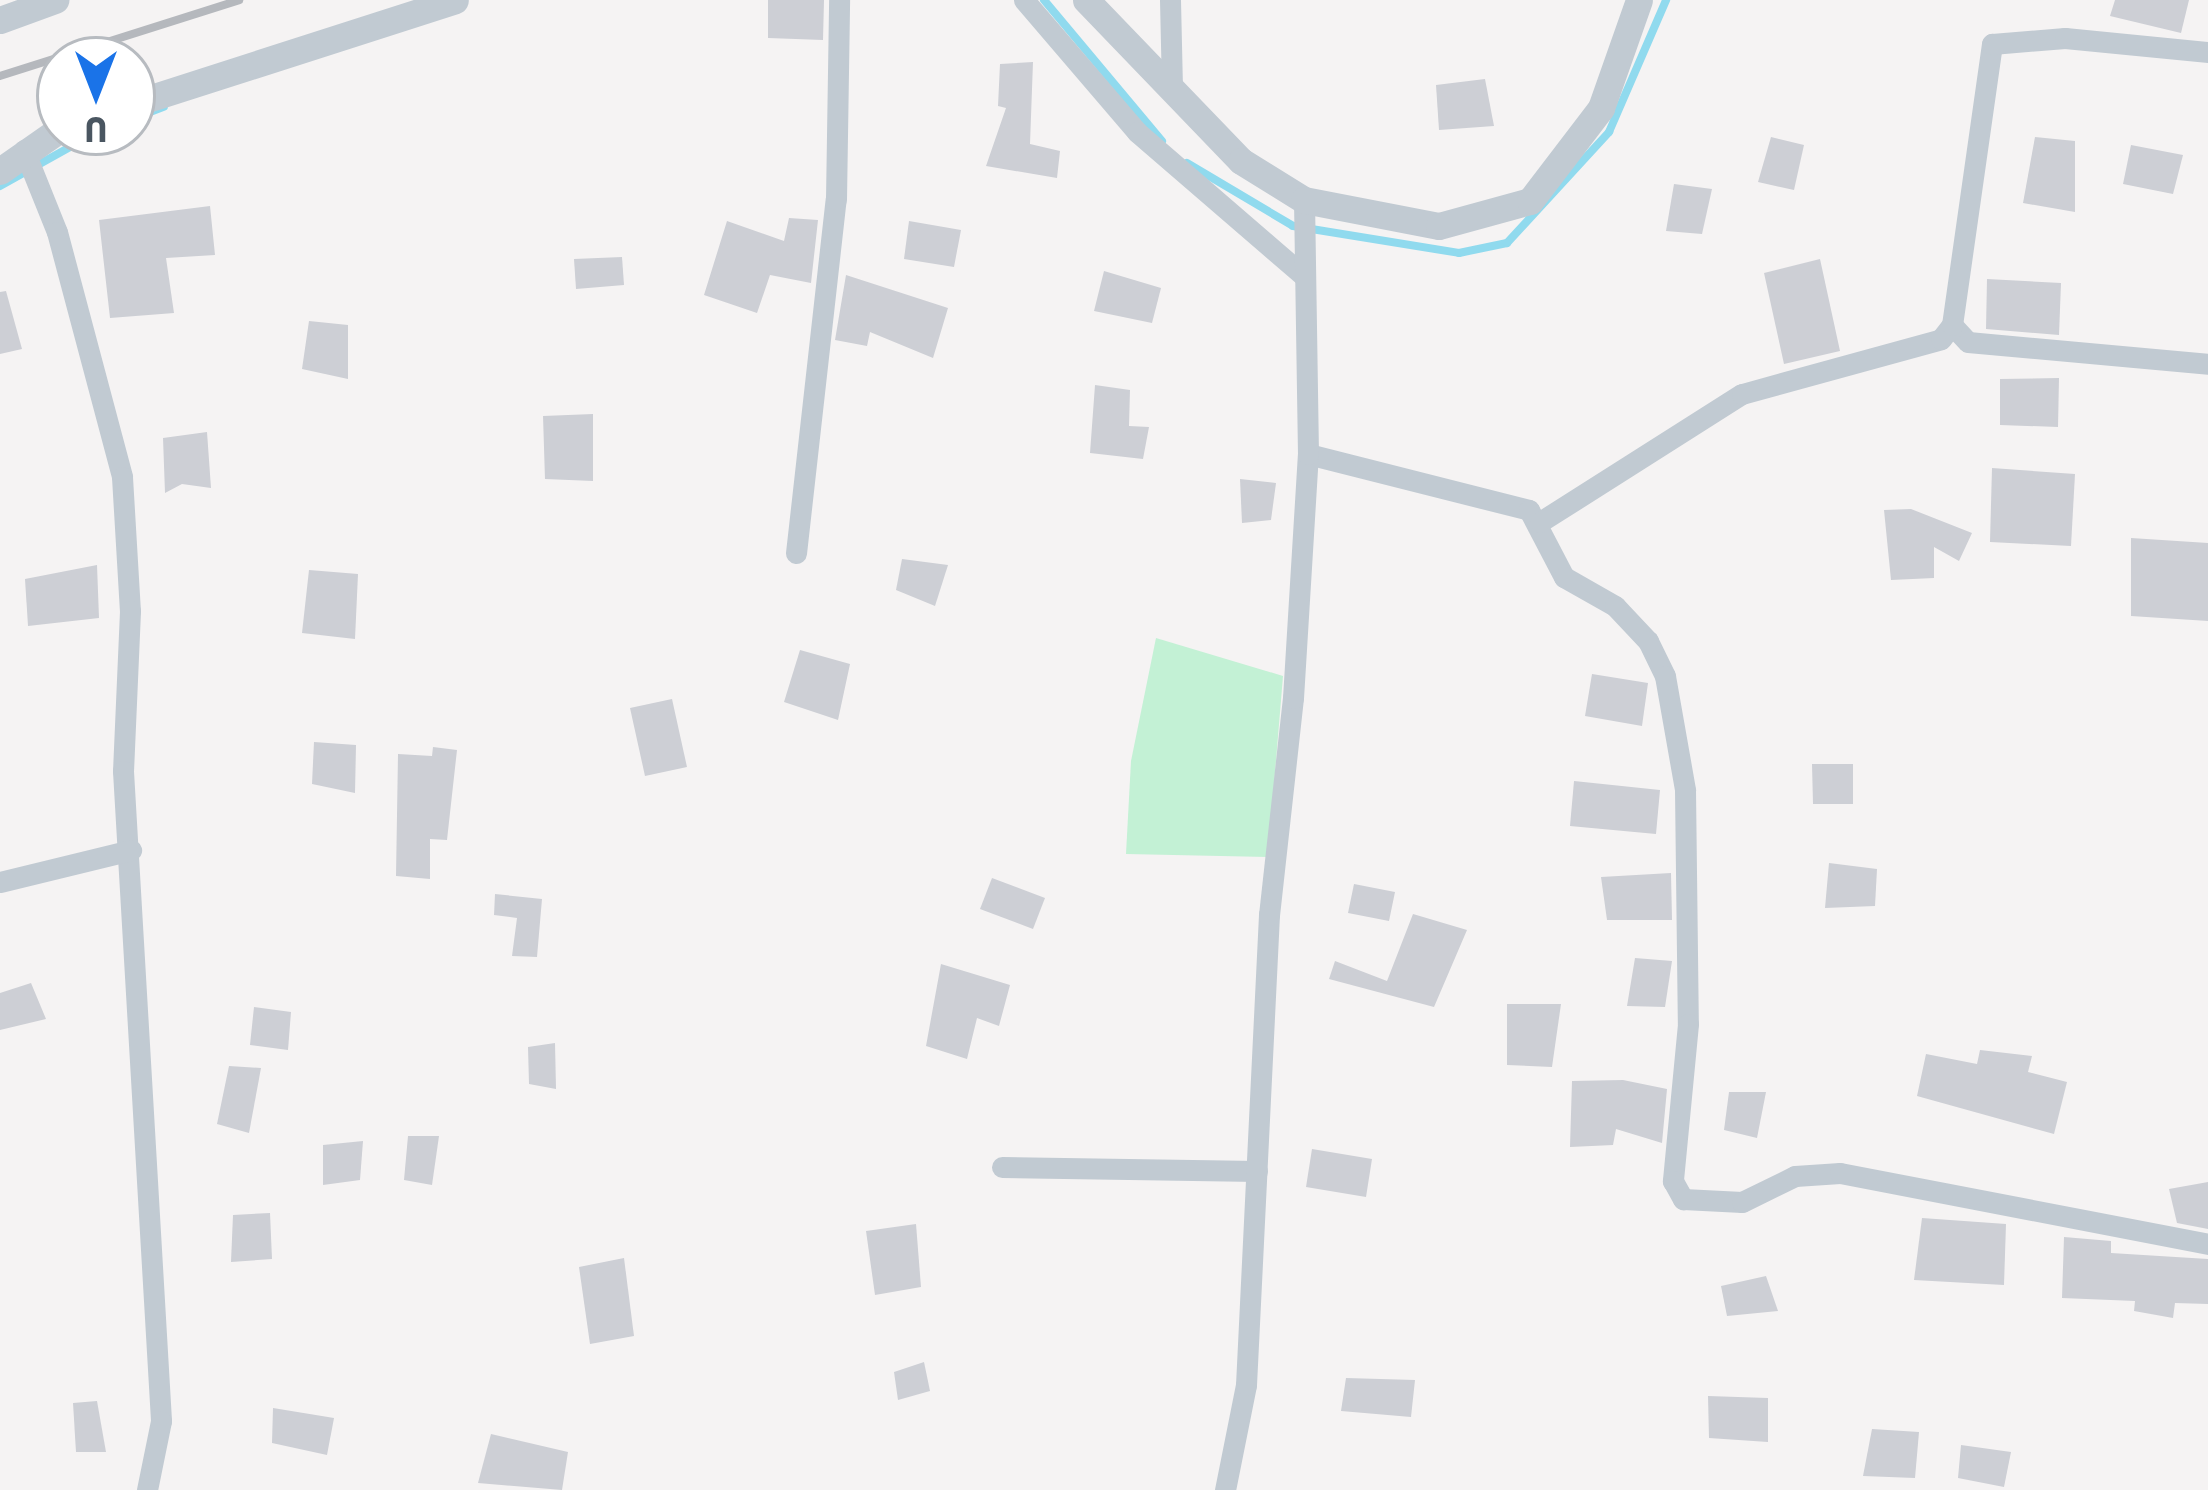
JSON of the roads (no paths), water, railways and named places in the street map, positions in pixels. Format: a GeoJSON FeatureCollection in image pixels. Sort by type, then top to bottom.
{"type":"FeatureCollection","features":[{"type":"Feature","properties":{"kind":"street"},"geometry":{"type":"LineString","coordinates":[[0,20],[56,0]]}},
{"type":"Feature","properties":{"kind":"street"},"geometry":{"type":"LineString","coordinates":[[156,96],[455,0]]}},
{"type":"Feature","properties":{"kind":"street"},"geometry":{"type":"LineString","coordinates":[[796,553],[836,199],[839,0]]}},
{"type":"Feature","properties":{"kind":"street"},"geometry":{"type":"LineString","coordinates":[[1024,0],[1136,132],[1304,267]]}},
{"type":"Feature","properties":{"kind":"street"},"geometry":{"type":"LineString","coordinates":[[1086,0],[1241,161],[1304,210],[1439,226],[1530,201],[1600,108],[1639,0]]}},
{"type":"Feature","properties":{"kind":"street"},"geometry":{"type":"LineString","coordinates":[[1170,0],[1172,85]]}},
{"type":"Feature","properties":{"kind":"street"},"geometry":{"type":"LineString","coordinates":[[1952,325],[1992,44],[2065,38],[2208,52]]}},
{"type":"Feature","properties":{"kind":"street"},"geometry":{"type":"LineString","coordinates":[[0,171],[36,145]]}},
{"type":"Feature","properties":{"kind":"street"},"geometry":{"type":"LineString","coordinates":[[26,152],[42,187],[122,477],[131,850],[161,1420],[147,1490]]}},
{"type":"Feature","properties":{"kind":"street"},"geometry":{"type":"LineString","coordinates":[[1225,1490],[1246,1385],[1308,454],[1304,210]]}},
{"type":"Feature","properties":{"kind":"street"},"geometry":{"type":"LineString","coordinates":[[1952,325],[1968,342],[2208,364]]}},
{"type":"Feature","properties":{"kind":"street"},"geometry":{"type":"LineString","coordinates":[[1540,522],[1742,394],[1899,353],[1952,325]]}},
{"type":"Feature","properties":{"kind":"street"},"geometry":{"type":"LineString","coordinates":[[1308,454],[1529,510],[1540,522],[1564,578],[1625,614],[1665,676],[1691,889],[1673,1181],[1683,1199],[1742,1202],[1795,1176],[1840,1173],[2208,1244]]}},
{"type":"Feature","properties":{"kind":"street"},"geometry":{"type":"LineString","coordinates":[[0,882],[131,850]]}},
{"type":"Feature","properties":{"kind":"street"},"geometry":{"type":"LineString","coordinates":[[1002,1167],[1257,1171]]}},
{"type":"Feature","properties":{"kind":"waterway"},"geometry":{"type":"LineString","coordinates":[[1044,0],[1162,141]]}},
{"type":"Feature","properties":{"kind":"waterway"},"geometry":{"type":"LineString","coordinates":[[1187,163],[1293,226],[1459,253],[1507,243],[1609,132],[1666,0]]}},
{"type":"Feature","properties":{"kind":"waterway"},"geometry":{"type":"LineString","coordinates":[[156,110],[164,107]]}},
{"type":"Feature","properties":{"kind":"waterway"},"geometry":{"type":"LineString","coordinates":[[0,186],[54,156]]}},
{"type":"Feature","properties":{"kind":"railway"},"geometry":{"type":"LineString","coordinates":[[0,76],[239,0]]}}]}
